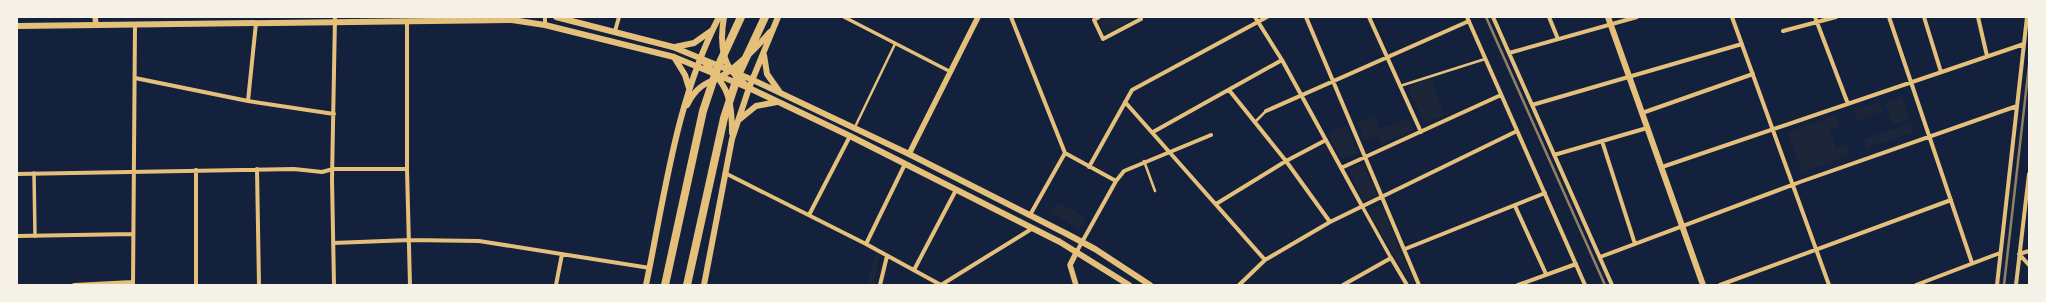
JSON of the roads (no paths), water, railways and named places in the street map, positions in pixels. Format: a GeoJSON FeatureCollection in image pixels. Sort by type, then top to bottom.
{"type":"FeatureCollection","features":[{"type":"Feature","properties":{"kind":"highway"},"geometry":{"type":"LineString","coordinates":[[665,285],[703,111],[717,69],[741,17]]}},
{"type":"Feature","properties":{"kind":"highway"},"geometry":{"type":"LineString","coordinates":[[687,285],[724,118],[738,76],[765,17]]}},
{"type":"Feature","properties":{"kind":"main road"},"geometry":{"type":"LineString","coordinates":[[556,17],[673,47],[731,70],[780,92],[909,154],[1082,242],[1150,285]]}},
{"type":"Feature","properties":{"kind":"main road"},"geometry":{"type":"LineString","coordinates":[[646,285],[680,119],[696,66],[719,17]]}},
{"type":"Feature","properties":{"kind":"main road"},"geometry":{"type":"LineString","coordinates":[[724,17],[722,45],[731,70],[749,88]]}},
{"type":"Feature","properties":{"kind":"main road"},"geometry":{"type":"LineString","coordinates":[[704,285],[732,139],[749,88],[778,17]]}},
{"type":"Feature","properties":{"kind":"main road"},"geometry":{"type":"LineString","coordinates":[[1608,17],[1703,285]]}},
{"type":"Feature","properties":{"kind":"main road"},"geometry":{"type":"LineString","coordinates":[[17,26],[96,20],[135,24],[335,19],[407,21],[512,20],[545,25],[674,57],[749,88],[850,136],[1033,228],[1077,251],[1128,285]]}},
{"type":"Feature","properties":{"kind":"main road"},"geometry":{"type":"LineString","coordinates":[[680,119],[696,90],[701,85],[731,70],[773,29]]}},
{"type":"Feature","properties":{"kind":"main road"},"geometry":{"type":"LineString","coordinates":[[673,47],[688,46],[712,30]]}},
{"type":"Feature","properties":{"kind":"main road"},"geometry":{"type":"LineString","coordinates":[[764,53],[767,74],[780,92]]}},
{"type":"Feature","properties":{"kind":"main road"},"geometry":{"type":"LineString","coordinates":[[674,57],[689,88]]}},
{"type":"Feature","properties":{"kind":"main road"},"geometry":{"type":"LineString","coordinates":[[700,57],[718,76],[726,89],[730,104],[732,139]]}},
{"type":"Feature","properties":{"kind":"main road"},"geometry":{"type":"LineString","coordinates":[[739,120],[756,106],[778,102]]}},
{"type":"Feature","properties":{"kind":"street"},"geometry":{"type":"LineString","coordinates":[[545,17],[545,25]]}},
{"type":"Feature","properties":{"kind":"street"},"geometry":{"type":"LineString","coordinates":[[615,31],[619,17]]}},
{"type":"Feature","properties":{"kind":"street"},"geometry":{"type":"LineString","coordinates":[[844,17],[951,72]]}},
{"type":"Feature","properties":{"kind":"street"},"geometry":{"type":"LineString","coordinates":[[909,154],[978,17]]}},
{"type":"Feature","properties":{"kind":"street"},"geometry":{"type":"LineString","coordinates":[[1011,17],[1065,153],[1116,181]]}},
{"type":"Feature","properties":{"kind":"street"},"geometry":{"type":"LineString","coordinates":[[1099,17],[1094,20],[1103,38],[1141,19],[1140,17]]}},
{"type":"Feature","properties":{"kind":"street"},"geometry":{"type":"LineString","coordinates":[[1255,17],[1282,60],[1407,285]]}},
{"type":"Feature","properties":{"kind":"street"},"geometry":{"type":"LineString","coordinates":[[1089,166],[1132,90],[1267,17]]}},
{"type":"Feature","properties":{"kind":"street"},"geometry":{"type":"LineString","coordinates":[[1306,17],[1364,158],[1405,249],[1419,285]]}},
{"type":"Feature","properties":{"kind":"street"},"geometry":{"type":"LineString","coordinates":[[1369,17],[1421,132]]}},
{"type":"Feature","properties":{"kind":"street"},"geometry":{"type":"LineString","coordinates":[[1493,17],[1612,285]]}},
{"type":"Feature","properties":{"kind":"street"},"geometry":{"type":"LineString","coordinates":[[1549,17],[1558,39]]}},
{"type":"Feature","properties":{"kind":"street"},"geometry":{"type":"LineString","coordinates":[[1510,53],[1637,17]]}},
{"type":"Feature","properties":{"kind":"street"},"geometry":{"type":"LineString","coordinates":[[1732,17],[1829,285]]}},
{"type":"Feature","properties":{"kind":"street"},"geometry":{"type":"LineString","coordinates":[[1815,17],[1848,104]]}},
{"type":"Feature","properties":{"kind":"street"},"geometry":{"type":"LineString","coordinates":[[1783,31],[1836,17]]}},
{"type":"Feature","properties":{"kind":"street"},"geometry":{"type":"LineString","coordinates":[[1889,17],[1972,263]]}},
{"type":"Feature","properties":{"kind":"street"},"geometry":{"type":"LineString","coordinates":[[1924,17],[1941,72]]}},
{"type":"Feature","properties":{"kind":"street"},"geometry":{"type":"LineString","coordinates":[[1978,17],[1988,56]]}},
{"type":"Feature","properties":{"kind":"street"},"geometry":{"type":"LineString","coordinates":[[1997,285],[2027,17]]}},
{"type":"Feature","properties":{"kind":"street"},"geometry":{"type":"LineString","coordinates":[[334,285],[333,169],[335,19]]}},
{"type":"Feature","properties":{"kind":"street"},"geometry":{"type":"LineString","coordinates":[[1266,111],[1387,58],[1468,19],[1585,285]]}},
{"type":"Feature","properties":{"kind":"street"},"geometry":{"type":"LineString","coordinates":[[407,21],[407,169],[410,285]]}},
{"type":"Feature","properties":{"kind":"street"},"geometry":{"type":"LineString","coordinates":[[248,100],[256,22]]}},
{"type":"Feature","properties":{"kind":"street"},"geometry":{"type":"LineString","coordinates":[[74,285],[133,283],[135,24]]}},
{"type":"Feature","properties":{"kind":"street"},"geometry":{"type":"LineString","coordinates":[[1532,105],[1742,44]]}},
{"type":"Feature","properties":{"kind":"street"},"geometry":{"type":"LineString","coordinates":[[1662,167],[2024,44]]}},
{"type":"Feature","properties":{"kind":"street"},"geometry":{"type":"LineString","coordinates":[[1153,132],[1282,60]]}},
{"type":"Feature","properties":{"kind":"street"},"geometry":{"type":"LineString","coordinates":[[1642,113],[1753,74]]}},
{"type":"Feature","properties":{"kind":"street"},"geometry":{"type":"LineString","coordinates":[[135,78],[248,100],[334,114]]}},
{"type":"Feature","properties":{"kind":"street"},"geometry":{"type":"LineString","coordinates":[[1229,90],[1286,161],[1330,222]]}},
{"type":"Feature","properties":{"kind":"street"},"geometry":{"type":"LineString","coordinates":[[1341,168],[1500,94]]}},
{"type":"Feature","properties":{"kind":"street"},"geometry":{"type":"LineString","coordinates":[[1125,102],[1266,260]]}},
{"type":"Feature","properties":{"kind":"street"},"geometry":{"type":"LineString","coordinates":[[1600,258],[1682,225],[1793,184],[2017,106]]}},
{"type":"Feature","properties":{"kind":"street"},"geometry":{"type":"LineString","coordinates":[[1554,155],[1647,128]]}},
{"type":"Feature","properties":{"kind":"street"},"geometry":{"type":"LineString","coordinates":[[1239,285],[1266,260],[1330,222],[1517,131]]}},
{"type":"Feature","properties":{"kind":"street"},"geometry":{"type":"LineString","coordinates":[[1076,285],[1070,265],[1116,181],[1124,171],[1144,161],[1211,135]]}},
{"type":"Feature","properties":{"kind":"street"},"geometry":{"type":"LineString","coordinates":[[809,214],[850,136]]}},
{"type":"Feature","properties":{"kind":"street"},"geometry":{"type":"LineString","coordinates":[[1216,204],[1286,161],[1326,140]]}},
{"type":"Feature","properties":{"kind":"street"},"geometry":{"type":"LineString","coordinates":[[1602,141],[1635,244]]}},
{"type":"Feature","properties":{"kind":"street"},"geometry":{"type":"LineString","coordinates":[[1030,215],[1065,153]]}},
{"type":"Feature","properties":{"kind":"street"},"geometry":{"type":"LineString","coordinates":[[866,244],[905,164]]}},
{"type":"Feature","properties":{"kind":"street"},"geometry":{"type":"LineString","coordinates":[[17,174],[257,169],[294,169],[322,172],[333,169],[407,169]]}},
{"type":"Feature","properties":{"kind":"street"},"geometry":{"type":"LineString","coordinates":[[257,169],[259,285]]}},
{"type":"Feature","properties":{"kind":"street"},"geometry":{"type":"LineString","coordinates":[[196,170],[196,285]]}},
{"type":"Feature","properties":{"kind":"street"},"geometry":{"type":"LineString","coordinates":[[725,173],[809,214],[941,285],[1033,228]]}},
{"type":"Feature","properties":{"kind":"street"},"geometry":{"type":"LineString","coordinates":[[34,174],[35,236]]}},
{"type":"Feature","properties":{"kind":"street"},"geometry":{"type":"LineString","coordinates":[[2016,285],[2029,174]]}},
{"type":"Feature","properties":{"kind":"street"},"geometry":{"type":"LineString","coordinates":[[914,270],[956,190]]}},
{"type":"Feature","properties":{"kind":"street"},"geometry":{"type":"LineString","coordinates":[[1405,249],[1545,193]]}},
{"type":"Feature","properties":{"kind":"street"},"geometry":{"type":"LineString","coordinates":[[1720,285],[1951,200]]}},
{"type":"Feature","properties":{"kind":"street"},"geometry":{"type":"LineString","coordinates":[[1515,206],[1546,274]]}},
{"type":"Feature","properties":{"kind":"street"},"geometry":{"type":"LineString","coordinates":[[17,236],[133,234]]}},
{"type":"Feature","properties":{"kind":"street"},"geometry":{"type":"LineString","coordinates":[[333,243],[410,240],[479,241],[650,268]]}},
{"type":"Feature","properties":{"kind":"street"},"geometry":{"type":"LineString","coordinates":[[2019,254],[2029,251]]}},
{"type":"Feature","properties":{"kind":"street"},"geometry":{"type":"LineString","coordinates":[[1916,285],[2000,253]]}},
{"type":"Feature","properties":{"kind":"street"},"geometry":{"type":"LineString","coordinates":[[556,285],[562,254]]}},
{"type":"Feature","properties":{"kind":"street"},"geometry":{"type":"LineString","coordinates":[[2019,254],[2029,265]]}},
{"type":"Feature","properties":{"kind":"street"},"geometry":{"type":"LineString","coordinates":[[880,285],[887,256]]}},
{"type":"Feature","properties":{"kind":"street"},"geometry":{"type":"LineString","coordinates":[[1343,285],[1392,258]]}},
{"type":"Feature","properties":{"kind":"street"},"geometry":{"type":"LineString","coordinates":[[1518,285],[1576,264]]}},
{"type":"Feature","properties":{"kind":"lane"},"geometry":{"type":"LineString","coordinates":[[854,127],[895,44]]}},
{"type":"Feature","properties":{"kind":"lane"},"geometry":{"type":"LineString","coordinates":[[1400,86],[1485,59]]}},
{"type":"Feature","properties":{"kind":"lane"},"geometry":{"type":"LineString","coordinates":[[1255,122],[1266,111]]}},
{"type":"Feature","properties":{"kind":"lane"},"geometry":{"type":"LineString","coordinates":[[1144,161],[1156,191]]}},
{"type":"Feature","properties":{"kind":"railway"},"geometry":{"type":"LineString","coordinates":[[1486,17],[1605,285]]}},
{"type":"Feature","properties":{"kind":"railway"},"geometry":{"type":"LineString","coordinates":[[2004,285],[2029,65]]}}]}
